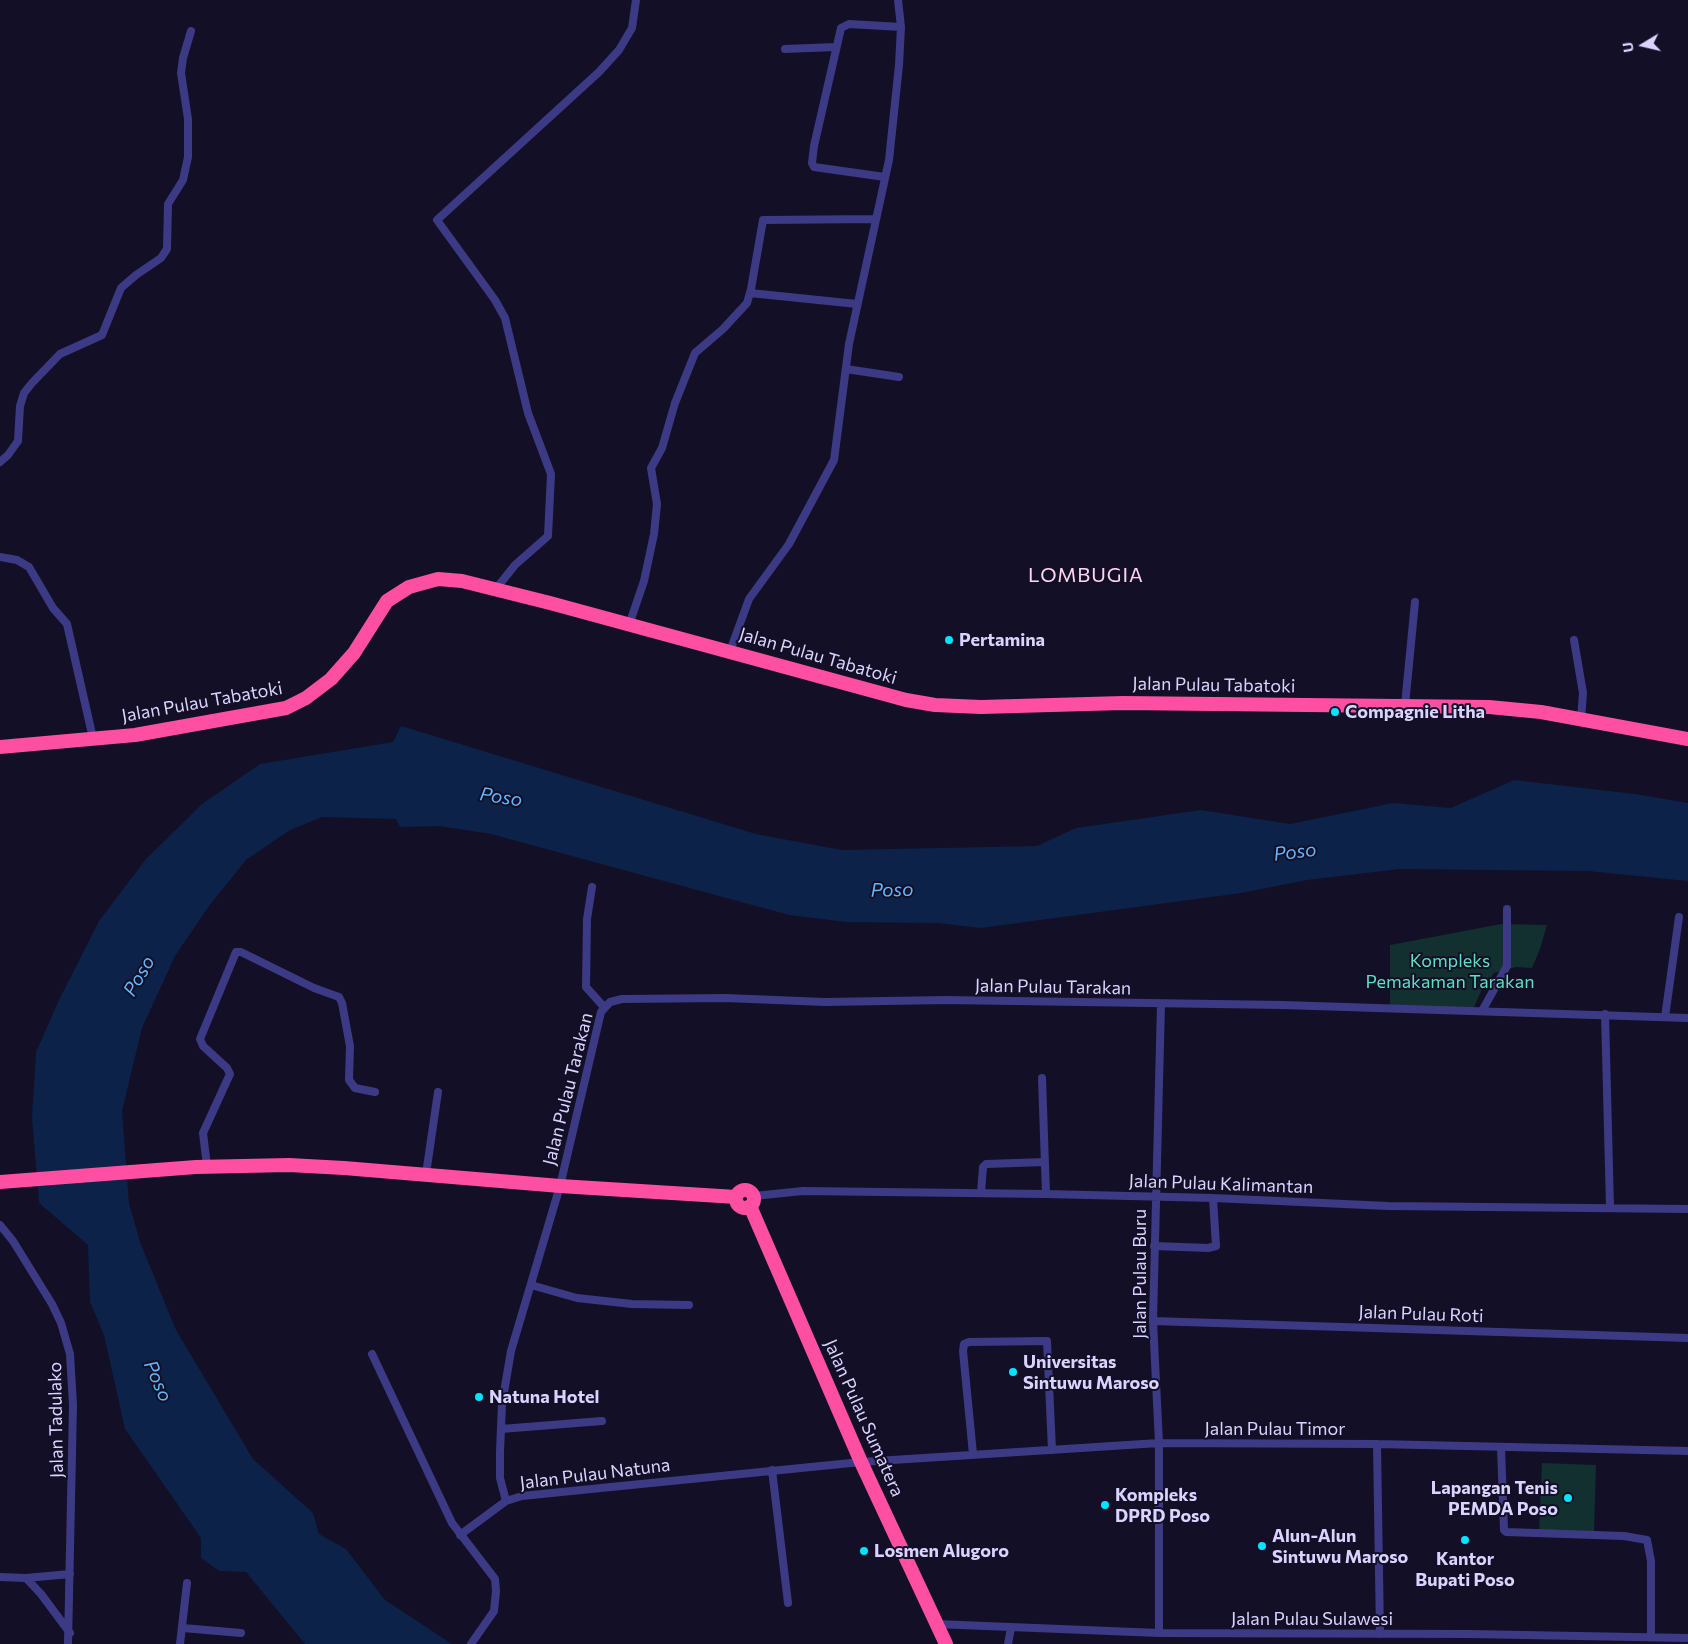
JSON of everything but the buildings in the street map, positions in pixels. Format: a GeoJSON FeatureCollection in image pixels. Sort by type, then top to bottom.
{"type":"FeatureCollection","features":[{"type":"Feature","properties":{"kind":"highway","name":"Jalan Pulau Tabatoki"},"geometry":{"type":"LineString","coordinates":[[0,747],[175,729],[286,708],[306,698],[331,679],[354,652],[387,601],[409,587],[438,579],[462,581],[730,650],[906,700],[936,705],[981,707],[1123,703],[1405,705],[1511,709],[1581,719],[1688,739]]}},
{"type":"Feature","properties":{"kind":"highway"},"geometry":{"type":"LineString","coordinates":[[4,1182],[202,1167],[298,1166],[736,1197],[738,1205],[744,1208],[752,1201]]}},
{"type":"Feature","properties":{"kind":"highway","name":"Jalan Pulau Sumatera"},"geometry":{"type":"LineString","coordinates":[[752,1201],[862,1462],[946,1644]]}},
{"type":"Feature","properties":{"kind":"street"},"geometry":{"type":"LineString","coordinates":[[495,590],[515,565],[548,536],[551,474],[528,413],[504,318],[495,300],[437,220],[599,72],[619,50],[632,28],[636,0]]}},
{"type":"Feature","properties":{"kind":"street"},"geometry":{"type":"LineString","coordinates":[[730,650],[749,599],[789,544],[811,501],[831,469],[858,304],[885,177],[898,85],[901,27],[898,0]]}},
{"type":"Feature","properties":{"kind":"street"},"geometry":{"type":"LineString","coordinates":[[885,177],[816,167],[812,163],[815,136],[826,98],[841,30],[847,24],[901,27]]}},
{"type":"Feature","properties":{"kind":"street"},"geometry":{"type":"LineString","coordinates":[[0,462],[8,455],[18,441],[20,406],[24,393],[60,354],[102,334],[121,288],[136,275],[162,258],[167,250],[168,204],[183,180],[188,157],[188,119],[181,73],[183,58],[191,31]]}},
{"type":"Feature","properties":{"kind":"street"},"geometry":{"type":"LineString","coordinates":[[785,49],[836,47]]}},
{"type":"Feature","properties":{"kind":"street"},"geometry":{"type":"LineString","coordinates":[[628,625],[644,581],[654,534],[657,504],[651,468],[665,442],[682,382],[696,350],[741,311],[750,293],[763,220],[826,221],[875,219]]}},
{"type":"Feature","properties":{"kind":"street"},"geometry":{"type":"LineString","coordinates":[[750,293],[858,304]]}},
{"type":"Feature","properties":{"kind":"street"},"geometry":{"type":"LineString","coordinates":[[846,369],[899,376]]}},
{"type":"Feature","properties":{"kind":"street"},"geometry":{"type":"LineString","coordinates":[[0,557],[17,560],[29,567],[53,608],[67,624],[92,734],[95,738]]}},
{"type":"Feature","properties":{"kind":"street"},"geometry":{"type":"LineString","coordinates":[[1405,705],[1415,602]]}},
{"type":"Feature","properties":{"kind":"street"},"geometry":{"type":"LineString","coordinates":[[1574,640],[1584,693],[1581,719]]}},
{"type":"Feature","properties":{"kind":"street"},"geometry":{"type":"LineString","coordinates":[[592,887],[587,919],[586,987],[604,1007]]}},
{"type":"Feature","properties":{"kind":"street"},"geometry":{"type":"LineString","coordinates":[[1482,1011],[1507,966],[1507,909]]}},
{"type":"Feature","properties":{"kind":"street"},"geometry":{"type":"LineString","coordinates":[[1666,1017],[1679,917]]}},
{"type":"Feature","properties":{"kind":"street"},"geometry":{"type":"LineString","coordinates":[[202,1167],[203,1133],[230,1074],[227,1068],[203,1046],[200,1037],[237,951],[314,988],[339,997],[342,1003],[350,1046],[349,1080],[354,1087],[376,1092]]}},
{"type":"Feature","properties":{"kind":"street","name":"Jalan Pulau Tarakan"},"geometry":{"type":"LineString","coordinates":[[560,1186],[604,1007],[614,1000],[687,998],[825,1002],[946,1000],[1482,1011],[1688,1018]]}},
{"type":"Feature","properties":{"kind":"street","name":"Jalan Pulau Buru"},"geometry":{"type":"LineString","coordinates":[[1159,1633],[1159,1443],[1153,1321],[1161,1004]]}},
{"type":"Feature","properties":{"kind":"street"},"geometry":{"type":"LineString","coordinates":[[1605,1014],[1610,1207]]}},
{"type":"Feature","properties":{"kind":"street"},"geometry":{"type":"LineString","coordinates":[[1042,1078],[1046,1194]]}},
{"type":"Feature","properties":{"kind":"street"},"geometry":{"type":"LineString","coordinates":[[426,1174],[438,1092]]}},
{"type":"Feature","properties":{"kind":"street"},"geometry":{"type":"LineString","coordinates":[[981,1193],[983,1168],[986,1164],[1045,1162]]}},
{"type":"Feature","properties":{"kind":"street","name":"Jalan Pulau Natuna"},"geometry":{"type":"LineString","coordinates":[[560,1186],[511,1351],[505,1378],[500,1478],[506,1501],[522,1496],[862,1462]]}},
{"type":"Feature","properties":{"kind":"street","name":"Jalan Pulau Kalimantan"},"geometry":{"type":"LineString","coordinates":[[752,1201],[803,1191],[1155,1196],[1388,1206],[1688,1209]]}},
{"type":"Feature","properties":{"kind":"street"},"geometry":{"type":"LineString","coordinates":[[1154,1246],[1208,1248],[1216,1246],[1217,1233],[1213,1198]]}},
{"type":"Feature","properties":{"kind":"street","name":"Jalan Tadulako"},"geometry":{"type":"LineString","coordinates":[[0,1225],[13,1241],[52,1304],[61,1323],[70,1354],[73,1405],[70,1633]]}},
{"type":"Feature","properties":{"kind":"street"},"geometry":{"type":"LineString","coordinates":[[531,1285],[577,1298],[632,1304],[689,1305]]}},
{"type":"Feature","properties":{"kind":"street","name":"Jalan Pulau Roti"},"geometry":{"type":"LineString","coordinates":[[1153,1321],[1688,1338]]}},
{"type":"Feature","properties":{"kind":"street"},"geometry":{"type":"LineString","coordinates":[[973,1454],[963,1351],[964,1344],[969,1342],[1047,1341],[1052,1450]]}},
{"type":"Feature","properties":{"kind":"street"},"geometry":{"type":"LineString","coordinates":[[372,1354],[449,1517],[460,1536],[489,1569],[496,1583],[494,1610],[470,1644]]}},
{"type":"Feature","properties":{"kind":"street"},"geometry":{"type":"LineString","coordinates":[[501,1429],[602,1421]]}},
{"type":"Feature","properties":{"kind":"street","name":"Jalan Pulau Timor"},"geometry":{"type":"LineString","coordinates":[[862,1462],[1159,1443],[1377,1444],[1688,1451]]}},
{"type":"Feature","properties":{"kind":"street"},"geometry":{"type":"LineString","coordinates":[[1377,1444],[1380,1634]]}},
{"type":"Feature","properties":{"kind":"street"},"geometry":{"type":"LineString","coordinates":[[1501,1448],[1504,1530],[1506,1532],[1624,1536],[1647,1540],[1651,1561],[1651,1637]]}},
{"type":"Feature","properties":{"kind":"street"},"geometry":{"type":"LineString","coordinates":[[772,1470],[788,1603]]}},
{"type":"Feature","properties":{"kind":"street"},"geometry":{"type":"LineString","coordinates":[[460,1536],[506,1501]]}},
{"type":"Feature","properties":{"kind":"street"},"geometry":{"type":"LineString","coordinates":[[0,1577],[26,1578],[70,1574]]}},
{"type":"Feature","properties":{"kind":"street"},"geometry":{"type":"LineString","coordinates":[[26,1578],[41,1594],[70,1633],[68,1644]]}},
{"type":"Feature","properties":{"kind":"street"},"geometry":{"type":"LineString","coordinates":[[180,1644],[187,1583]]}},
{"type":"Feature","properties":{"kind":"street","name":"Jalan Pulau Sulawesi"},"geometry":{"type":"LineString","coordinates":[[936,1624],[1159,1633],[1522,1634],[1611,1641],[1651,1637],[1688,1638]]}},
{"type":"Feature","properties":{"kind":"street"},"geometry":{"type":"LineString","coordinates":[[182,1628],[241,1633]]}},
{"type":"Feature","properties":{"kind":"street"},"geometry":{"type":"LineString","coordinates":[[1008,1644],[1011,1628]]}},
{"type":"Feature","properties":{"kind":"street"},"geometry":{"type":"LineString","coordinates":[[1258,1634],[1258,1644]]}},
{"type":"Feature","properties":{"kind":"green space","name":"Kompleks Pemakaman Tarakan"},"geometry":{"type":"Polygon","coordinates":[[[1501,924],[1547,925],[1532,968],[1516,967],[1494,973],[1483,987],[1474,1007],[1390,1007],[1390,945],[1501,924]]]}},
{"type":"Feature","properties":{"kind":"green space","name":"Lapangan Tenis PEMDA Poso"},"geometry":{"type":"Polygon","coordinates":[[[1542,1463],[1596,1465],[1594,1533],[1539,1532],[1542,1463]]]}},
{"type":"Feature","properties":{"kind":"water","name":"Poso"},"geometry":{"type":"Polygon","coordinates":[[[401,726],[756,834],[842,850],[1037,846],[1076,828],[1201,810],[1290,824],[1393,803],[1451,808],[1514,780],[1635,794],[1688,803],[1688,881],[1588,871],[1400,869],[1307,880],[1241,893],[981,928],[937,923],[846,922],[789,915],[491,834],[439,826],[400,827],[396,819],[322,817],[290,830],[246,860],[209,906],[175,956],[142,1028],[122,1111],[129,1203],[140,1242],[176,1330],[253,1459],[313,1513],[319,1534],[346,1549],[385,1600],[452,1644],[305,1644],[246,1572],[219,1571],[201,1558],[201,1538],[125,1429],[104,1335],[90,1302],[88,1245],[39,1203],[32,1117],[36,1052],[59,1000],[99,921],[146,859],[202,804],[260,764],[393,742],[401,726]]]}},
{"type":"Feature","properties":{"kind":"place","name":"Pertamina"},"geometry":{"type":"Point","coordinates":[949,640]}},
{"type":"Feature","properties":{"kind":"place","name":"Compagnie Litha"},"geometry":{"type":"Point","coordinates":[1335,712]}},
{"type":"Feature","properties":{"kind":"place","name":"Universitas Sintuwu Maroso"},"geometry":{"type":"Point","coordinates":[1013,1372]}},
{"type":"Feature","properties":{"kind":"place","name":"Natuna Hotel"},"geometry":{"type":"Point","coordinates":[479,1397]}},
{"type":"Feature","properties":{"kind":"place","name":"Lapangan Tenis PEMDA Poso"},"geometry":{"type":"Point","coordinates":[1568,1498]}},
{"type":"Feature","properties":{"kind":"place","name":"Kompleks DPRD Poso"},"geometry":{"type":"Point","coordinates":[1105,1505]}},
{"type":"Feature","properties":{"kind":"place","name":"Kantor Bupati Poso"},"geometry":{"type":"Point","coordinates":[1465,1540]}},
{"type":"Feature","properties":{"kind":"place","name":"Alun-Alun Sintuwu Maroso"},"geometry":{"type":"Point","coordinates":[1262,1546]}},
{"type":"Feature","properties":{"kind":"place","name":"Losmen Alugoro"},"geometry":{"type":"Point","coordinates":[864,1551]}},
{"type":"Feature","properties":{"kind":"district","name":"LOMBUGIA"},"geometry":{"type":"Point","coordinates":[1086,575]}}]}
